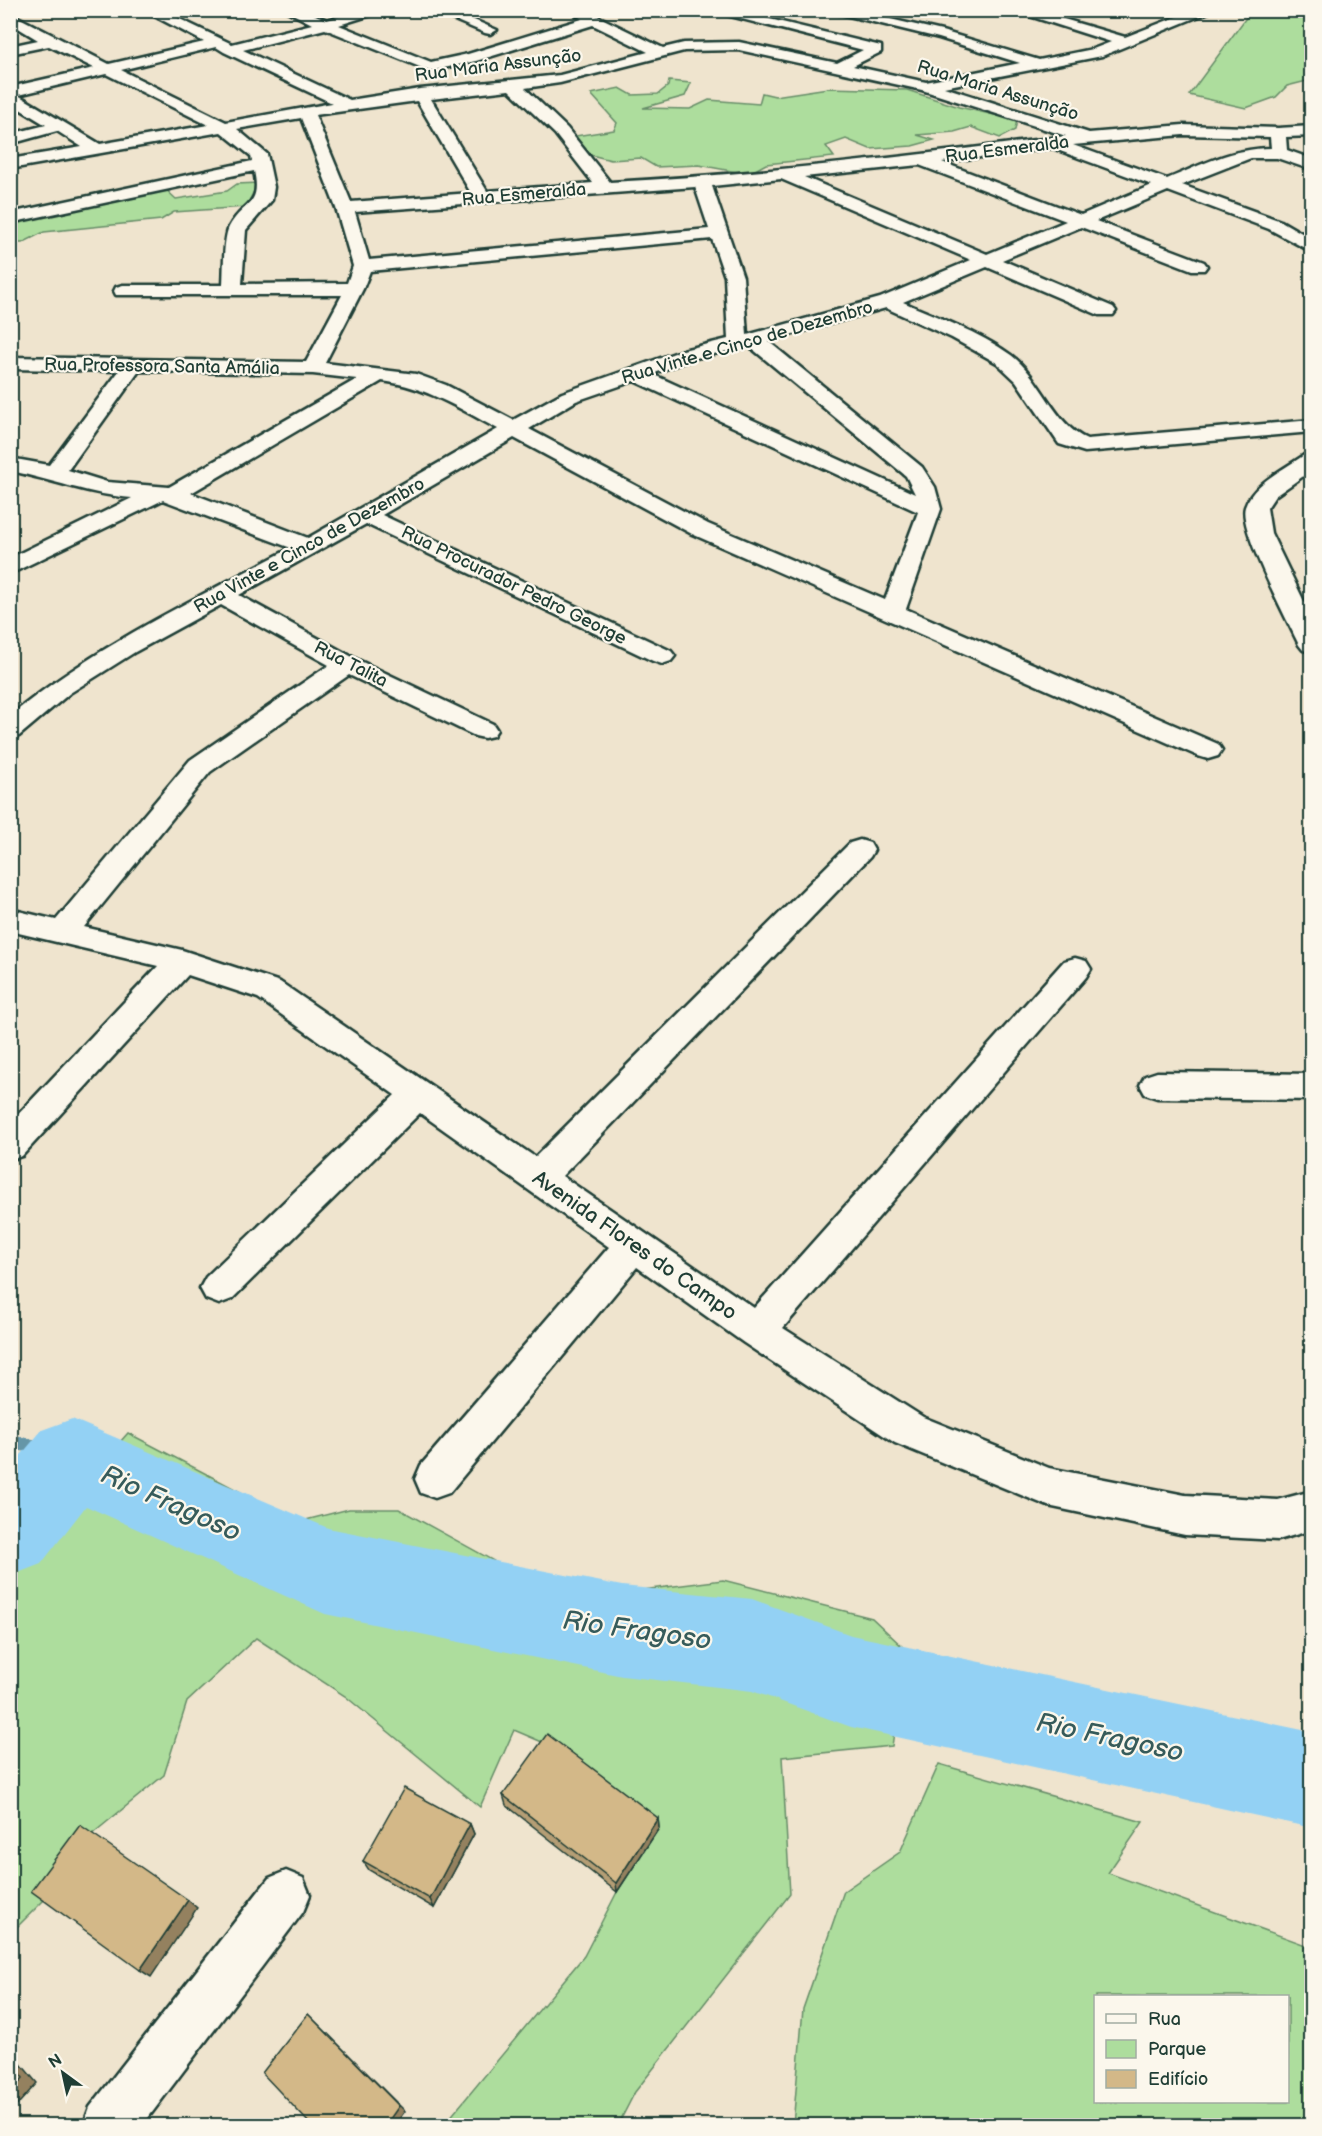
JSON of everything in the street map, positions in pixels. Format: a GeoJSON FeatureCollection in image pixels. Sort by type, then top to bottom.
{"type":"FeatureCollection","features":[{"type":"Feature","properties":{"kind":"street"},"geometry":{"type":"LineString","coordinates":[[149,10],[348,105]]}},
{"type":"Feature","properties":{"kind":"street"},"geometry":{"type":"LineString","coordinates":[[291,10],[324,25]]}},
{"type":"Feature","properties":{"kind":"street"},"geometry":{"type":"LineString","coordinates":[[10,92],[324,25],[381,10]]}},
{"type":"Feature","properties":{"kind":"street"},"geometry":{"type":"LineString","coordinates":[[437,10],[490,30]]}},
{"type":"Feature","properties":{"kind":"street"},"geometry":{"type":"LineString","coordinates":[[574,10],[660,52]]}},
{"type":"Feature","properties":{"kind":"street"},"geometry":{"type":"LineString","coordinates":[[713,10],[876,49],[839,67]]}},
{"type":"Feature","properties":{"kind":"street"},"geometry":{"type":"LineString","coordinates":[[830,10],[942,35],[1039,65]]}},
{"type":"Feature","properties":{"kind":"street"},"geometry":{"type":"LineString","coordinates":[[1017,10],[1125,42]]}},
{"type":"Feature","properties":{"kind":"street"},"geometry":{"type":"LineString","coordinates":[[1172,10],[1191,16]]}},
{"type":"Feature","properties":{"kind":"street"},"geometry":{"type":"LineString","coordinates":[[926,86],[1096,53],[1208,10]]}},
{"type":"Feature","properties":{"kind":"street"},"geometry":{"type":"LineString","coordinates":[[10,17],[51,41],[223,126],[259,154],[266,187],[263,200],[237,229],[232,288]]}},
{"type":"Feature","properties":{"kind":"street","name":"Rua Maria Assunção"},"geometry":{"type":"LineString","coordinates":[[324,25],[421,65],[442,66],[594,20]]}},
{"type":"Feature","properties":{"kind":"street"},"geometry":{"type":"LineString","coordinates":[[10,50],[51,41]]}},
{"type":"Feature","properties":{"kind":"street","name":"Rua Maria Assunção"},"geometry":{"type":"LineString","coordinates":[[10,164],[94,147],[420,94],[560,80],[660,52],[708,45],[739,46],[926,86],[1088,138]]}},
{"type":"Feature","properties":{"kind":"street"},"geometry":{"type":"LineString","coordinates":[[513,86],[561,131],[605,187]]}},
{"type":"Feature","properties":{"kind":"street"},"geometry":{"type":"LineString","coordinates":[[420,94],[482,197]]}},
{"type":"Feature","properties":{"kind":"street"},"geometry":{"type":"LineString","coordinates":[[10,96],[94,147]]}},
{"type":"Feature","properties":{"kind":"street"},"geometry":{"type":"LineString","coordinates":[[306,112],[345,208],[362,266],[354,289],[313,368]]}},
{"type":"Feature","properties":{"kind":"street"},"geometry":{"type":"LineString","coordinates":[[10,139],[60,126]]}},
{"type":"Feature","properties":{"kind":"street"},"geometry":{"type":"LineString","coordinates":[[1183,130],[1250,153]]}},
{"type":"Feature","properties":{"kind":"street","name":"Rua Esmeralda"},"geometry":{"type":"LineString","coordinates":[[345,208],[605,187],[702,182],[920,160],[1088,138],[1183,130],[1279,143],[1311,131]]}},
{"type":"Feature","properties":{"kind":"street"},"geometry":{"type":"LineString","coordinates":[[1054,143],[1275,225],[1311,247]]}},
{"type":"Feature","properties":{"kind":"street"},"geometry":{"type":"LineString","coordinates":[[1279,143],[1311,165]]}},
{"type":"Feature","properties":{"kind":"street","name":"Rua Vinte e Cinco de Dezembro"},"geometry":{"type":"LineString","coordinates":[[10,730],[61,687],[310,547],[569,397],[690,354],[746,342],[886,302],[991,261],[1165,186],[1279,143]]}},
{"type":"Feature","properties":{"kind":"street"},"geometry":{"type":"LineString","coordinates":[[920,160],[1198,266]]}},
{"type":"Feature","properties":{"kind":"street"},"geometry":{"type":"LineString","coordinates":[[10,218],[262,164]]}},
{"type":"Feature","properties":{"kind":"street"},"geometry":{"type":"LineString","coordinates":[[782,173],[1106,311]]}},
{"type":"Feature","properties":{"kind":"street"},"geometry":{"type":"LineString","coordinates":[[702,182],[734,277],[746,342],[914,472],[924,487],[930,509],[893,612]]}},
{"type":"Feature","properties":{"kind":"street"},"geometry":{"type":"LineString","coordinates":[[362,266],[720,233]]}},
{"type":"Feature","properties":{"kind":"street"},"geometry":{"type":"LineString","coordinates":[[123,291],[232,288],[354,289]]}},
{"type":"Feature","properties":{"kind":"street"},"geometry":{"type":"LineString","coordinates":[[886,302],[959,334],[1004,359],[1023,377],[1067,439],[1085,446],[1311,426]]}},
{"type":"Feature","properties":{"kind":"street","name":"Rua Professora Santa Amália"},"geometry":{"type":"LineString","coordinates":[[10,363],[132,367],[313,368],[409,378],[439,389],[700,530],[1208,750]]}},
{"type":"Feature","properties":{"kind":"street"},"geometry":{"type":"LineString","coordinates":[[55,473],[132,367]]}},
{"type":"Feature","properties":{"kind":"street"},"geometry":{"type":"LineString","coordinates":[[633,373],[892,494],[930,509]]}},
{"type":"Feature","properties":{"kind":"street"},"geometry":{"type":"LineString","coordinates":[[10,567],[165,494],[378,375]]}},
{"type":"Feature","properties":{"kind":"street"},"geometry":{"type":"LineString","coordinates":[[1311,460],[1266,492],[1256,508],[1259,533],[1311,645]]}},
{"type":"Feature","properties":{"kind":"street"},"geometry":{"type":"LineString","coordinates":[[10,464],[55,473],[105,489],[165,494],[310,547]]}},
{"type":"Feature","properties":{"kind":"street","name":"Rua Procurador Pedro George"},"geometry":{"type":"LineString","coordinates":[[365,515],[662,656]]}},
{"type":"Feature","properties":{"kind":"street","name":"Rua Talita"},"geometry":{"type":"LineString","coordinates":[[221,595],[347,663],[484,730]]}},
{"type":"Feature","properties":{"kind":"street"},"geometry":{"type":"LineString","coordinates":[[62,933],[200,766],[347,663]]}},
{"type":"Feature","properties":{"kind":"street"},"geometry":{"type":"LineString","coordinates":[[538,1177],[860,850]]}},
{"type":"Feature","properties":{"kind":"street","name":"Avenida Flores do Campo"},"geometry":{"type":"LineString","coordinates":[[10,920],[182,961],[269,990],[757,1331],[909,1430],[1048,1487],[1185,1515],[1300,1519]]}},
{"type":"Feature","properties":{"kind":"street"},"geometry":{"type":"LineString","coordinates":[[10,1146],[182,961]]}},
{"type":"Feature","properties":{"kind":"street"},"geometry":{"type":"LineString","coordinates":[[757,1331],[1075,969]]}},
{"type":"Feature","properties":{"kind":"street"},"geometry":{"type":"LineString","coordinates":[[1157,1084],[1311,1087]]}},
{"type":"Feature","properties":{"kind":"street"},"geometry":{"type":"LineString","coordinates":[[219,1288],[418,1095]]}},
{"type":"Feature","properties":{"kind":"street"},"geometry":{"type":"LineString","coordinates":[[435,1479],[633,1245]]}},
{"type":"Feature","properties":{"kind":"street"},"geometry":{"type":"LineString","coordinates":[[109,2126],[286,1895]]}},
{"type":"Feature","properties":{"kind":"green space"},"geometry":{"type":"Polygon","coordinates":[[[1251,11],[1311,11],[1311,80],[1287,86],[1276,97],[1246,108],[1189,95],[1251,11]]]}},
{"type":"Feature","properties":{"kind":"green space"},"geometry":{"type":"Polygon","coordinates":[[[669,81],[691,83],[685,96],[643,108],[690,109],[709,100],[759,104],[762,93],[775,96],[828,88],[907,90],[959,107],[1017,120],[1015,130],[1000,138],[971,127],[954,132],[917,135],[934,140],[912,146],[870,149],[846,139],[826,146],[834,157],[766,164],[748,174],[699,165],[656,167],[641,158],[611,160],[587,154],[575,136],[614,130],[617,123],[591,94],[620,88],[632,95],[658,94],[668,86],[669,81]]]}},
{"type":"Feature","properties":{"kind":"green space"},"geometry":{"type":"Polygon","coordinates":[[[258,183],[246,207],[174,212],[161,220],[44,232],[22,243],[11,243],[11,219],[161,185],[176,199],[227,191],[237,184],[258,183]]]}},
{"type":"Feature","properties":{"kind":"green space"},"geometry":{"type":"Polygon","coordinates":[[[128,1433],[298,1522],[349,1509],[399,1509],[532,1582],[609,1594],[723,1580],[872,1618],[906,1650],[892,1746],[782,1757],[790,1894],[635,2092],[618,2125],[444,2125],[584,1956],[617,1892],[658,1828],[549,1745],[514,1730],[480,1807],[345,1696],[256,1638],[187,1702],[164,1775],[91,1835],[44,1900],[11,1933],[11,1565],[128,1433]]]}},
{"type":"Feature","properties":{"kind":"green space"},"geometry":{"type":"Polygon","coordinates":[[[939,1764],[1143,1822],[1108,1873],[1311,1947],[1311,2125],[793,2125],[803,2009],[844,1891],[900,1852],[939,1764]]]}},
{"type":"Feature","properties":{"kind":"building"},"geometry":{"type":"Polygon","coordinates":[[[547,1734],[658,1818],[616,1883],[503,1795],[547,1734]]]}},
{"type":"Feature","properties":{"kind":"building"},"geometry":{"type":"Polygon","coordinates":[[[404,1788],[470,1824],[430,1899],[363,1861],[404,1788]]]}},
{"type":"Feature","properties":{"kind":"building"},"geometry":{"type":"Polygon","coordinates":[[[80,1825],[188,1900],[140,1970],[31,1891],[80,1825]]]}},
{"type":"Feature","properties":{"kind":"building"},"geometry":{"type":"Polygon","coordinates":[[[308,2014],[399,2106],[385,2126],[312,2126],[262,2073],[308,2014]]]}},
{"type":"Feature","properties":{"kind":"building"},"geometry":{"type":"Polygon","coordinates":[[[10,2062],[23,2078],[10,2092],[10,2062]]]}},
{"type":"Feature","properties":{"kind":"waterway"},"geometry":{"type":"LineString","coordinates":[[10,1442],[50,1449],[72,1458]]}},
{"type":"Feature","properties":{"kind":"waterway","name":"Rio Fragoso"},"geometry":{"type":"LineString","coordinates":[[10,1534],[72,1458],[325,1571],[622,1631],[752,1645],[851,1681],[1312,1780]]}}]}
